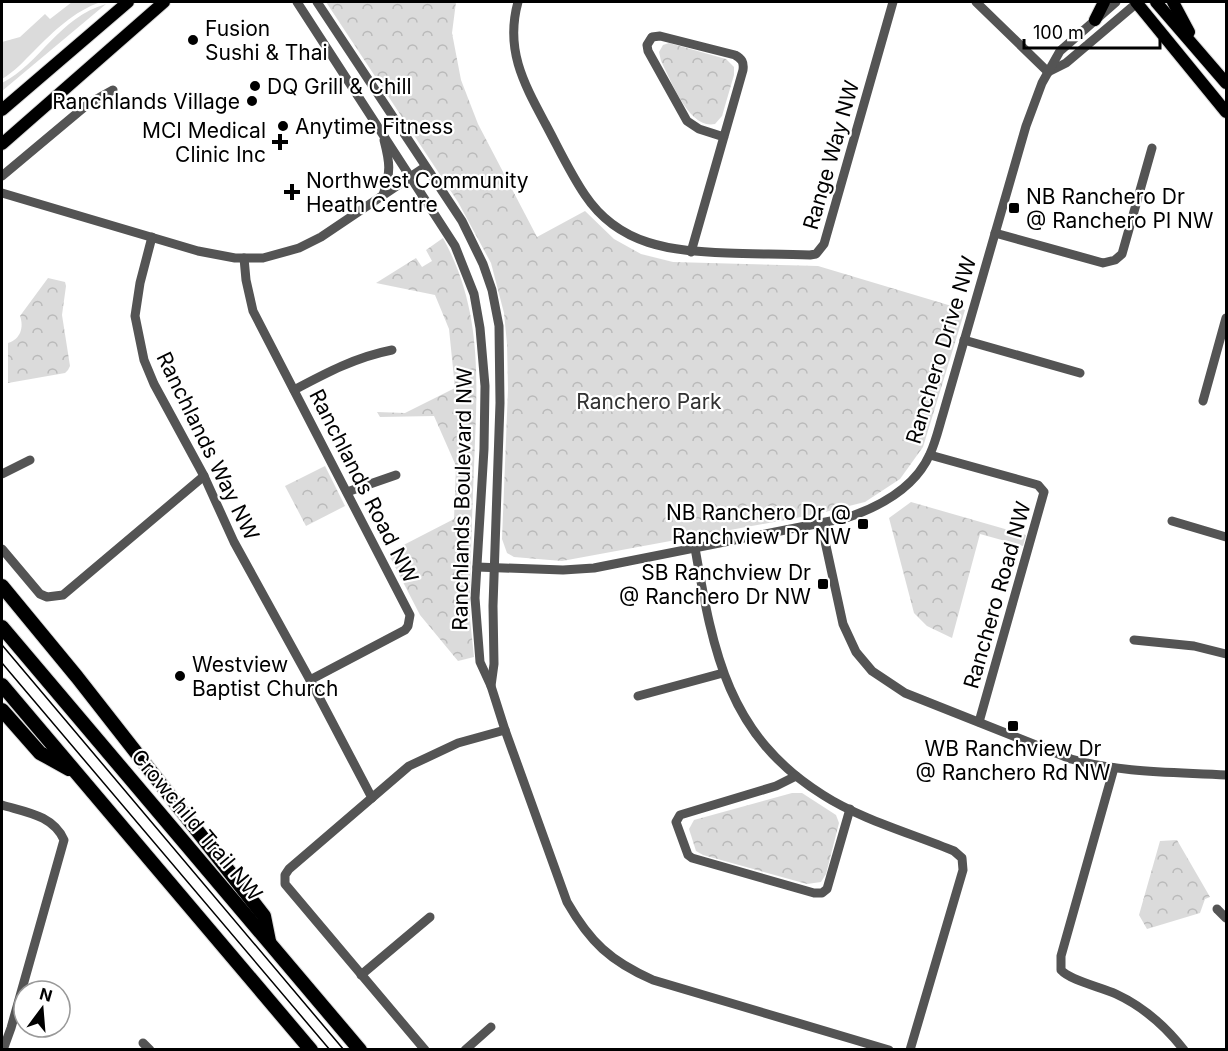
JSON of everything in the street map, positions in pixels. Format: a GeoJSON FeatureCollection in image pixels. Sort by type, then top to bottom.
{"type":"FeatureCollection","features":[{"type":"Feature","properties":{"kind":"highway"},"geometry":{"type":"LineString","coordinates":[[2,586],[77,676],[264,916],[270,943]]}},
{"type":"Feature","properties":{"kind":"highway","name":"Crowchild Trail NW"},"geometry":{"type":"LineString","coordinates":[[2,627],[360,1050]]}},
{"type":"Feature","properties":{"kind":"highway"},"geometry":{"type":"LineString","coordinates":[[2,685],[311,1050]]}},
{"type":"Feature","properties":{"kind":"highway"},"geometry":{"type":"LineString","coordinates":[[2,710],[40,753],[76,773]]}},
{"type":"Feature","properties":{"kind":"main road"},"geometry":{"type":"LineString","coordinates":[[2,110],[128,2]]}},
{"type":"Feature","properties":{"kind":"main road"},"geometry":{"type":"LineString","coordinates":[[2,144],[164,2]]}},
{"type":"Feature","properties":{"kind":"main road"},"geometry":{"type":"LineString","coordinates":[[1095,20],[1104,2]]}},
{"type":"Feature","properties":{"kind":"main road"},"geometry":{"type":"LineString","coordinates":[[1137,2],[1227,112]]}},
{"type":"Feature","properties":{"kind":"main road"},"geometry":{"type":"LineString","coordinates":[[1156,2],[1227,83]]}},
{"type":"Feature","properties":{"kind":"main road"},"geometry":{"type":"LineString","coordinates":[[1173,2],[1188,28],[1190,39]]}},
{"type":"Feature","properties":{"kind":"street","name":"Ranchlands Boulevard NW"},"geometry":{"type":"LineString","coordinates":[[297,2],[455,246],[474,294],[480,328],[485,386],[475,598],[480,662],[491,686],[567,902],[581,926],[605,952],[629,969],[675,988],[889,1050]]}},
{"type":"Feature","properties":{"kind":"street","name":"Ranchlands Boulevard NW"},"geometry":{"type":"LineString","coordinates":[[316,2],[462,220],[483,264],[492,290],[499,326],[500,403],[493,616],[494,664],[491,686]]}},
{"type":"Feature","properties":{"kind":"street","name":"Range Way NW"},"geometry":{"type":"LineString","coordinates":[[518,2],[513,29],[514,47],[525,85],[585,195],[608,219],[624,232],[656,246],[691,252],[810,255],[816,254],[824,244],[893,2]]}},
{"type":"Feature","properties":{"kind":"street"},"geometry":{"type":"LineString","coordinates":[[976,2],[1048,72],[1066,63],[1137,2]]}},
{"type":"Feature","properties":{"kind":"street","name":"Ranchero Drive NW"},"geometry":{"type":"LineString","coordinates":[[477,567],[581,569],[846,518],[880,505],[897,493],[930,455],[1037,93],[1060,51],[1116,2]]}},
{"type":"Feature","properties":{"kind":"street"},"geometry":{"type":"LineString","coordinates":[[691,252],[724,137],[743,70],[743,64],[740,58],[660,36],[650,39],[647,45],[648,51],[687,121],[699,129],[724,137]]}},
{"type":"Feature","properties":{"kind":"street"},"geometry":{"type":"LineString","coordinates":[[2,176],[88,104],[113,90]]}},
{"type":"Feature","properties":{"kind":"street"},"geometry":{"type":"LineString","coordinates":[[382,132],[390,168],[382,195]]}},
{"type":"Feature","properties":{"kind":"street"},"geometry":{"type":"LineString","coordinates":[[995,233],[1103,262],[1115,260],[1122,254],[1152,148]]}},
{"type":"Feature","properties":{"kind":"street"},"geometry":{"type":"LineString","coordinates":[[2,192],[214,255],[244,258],[277,255],[321,237],[425,167]]}},
{"type":"Feature","properties":{"kind":"street","name":"Ranchlands Way NW"},"geometry":{"type":"LineString","coordinates":[[152,237],[136,298],[136,327],[144,360],[154,384],[204,476],[234,542],[372,798]]}},
{"type":"Feature","properties":{"kind":"street","name":"Ranchlands Road NW"},"geometry":{"type":"LineString","coordinates":[[244,258],[253,311],[408,611],[410,620],[405,630],[310,680]]}},
{"type":"Feature","properties":{"kind":"street"},"geometry":{"type":"LineString","coordinates":[[1203,401],[1227,318]]}},
{"type":"Feature","properties":{"kind":"street"},"geometry":{"type":"LineString","coordinates":[[964,340],[1080,373]]}},
{"type":"Feature","properties":{"kind":"street"},"geometry":{"type":"LineString","coordinates":[[294,390],[345,363],[392,350]]}},
{"type":"Feature","properties":{"kind":"street","name":"Ranchero Road NW"},"geometry":{"type":"LineString","coordinates":[[930,455],[1038,485],[1044,492],[979,722]]}},
{"type":"Feature","properties":{"kind":"street"},"geometry":{"type":"LineString","coordinates":[[2,474],[30,460]]}},
{"type":"Feature","properties":{"kind":"street"},"geometry":{"type":"LineString","coordinates":[[347,492],[396,475]]}},
{"type":"Feature","properties":{"kind":"street"},"geometry":{"type":"LineString","coordinates":[[2,549],[40,594],[48,597],[63,595],[204,476]]}},
{"type":"Feature","properties":{"kind":"street"},"geometry":{"type":"LineString","coordinates":[[1172,521],[1227,537]]}},
{"type":"Feature","properties":{"kind":"street"},"geometry":{"type":"LineString","coordinates":[[821,523],[843,624],[862,661],[888,683],[905,693],[1071,759],[1114,768],[1226,775]]}},
{"type":"Feature","properties":{"kind":"street"},"geometry":{"type":"LineString","coordinates":[[695,548],[706,614],[732,696],[753,729],[781,763],[824,796],[850,809],[954,851],[962,858],[963,870],[910,1050]]}},
{"type":"Feature","properties":{"kind":"street"},"geometry":{"type":"LineString","coordinates":[[1134,640],[1194,646],[1227,654]]}},
{"type":"Feature","properties":{"kind":"street"},"geometry":{"type":"LineString","coordinates":[[638,696],[723,673]]}},
{"type":"Feature","properties":{"kind":"street"},"geometry":{"type":"LineString","coordinates":[[425,1050],[285,884],[284,878],[289,869],[409,766],[458,743],[505,730]]}},
{"type":"Feature","properties":{"kind":"street"},"geometry":{"type":"LineString","coordinates":[[1114,768],[1061,956],[1061,970],[1071,978],[1096,985],[1140,1008],[1184,1050]]}},
{"type":"Feature","properties":{"kind":"street"},"geometry":{"type":"LineString","coordinates":[[796,776],[776,786],[680,815],[676,822],[687,854],[692,858],[820,894],[827,886],[850,809]]}},
{"type":"Feature","properties":{"kind":"street"},"geometry":{"type":"LineString","coordinates":[[2,805],[43,818],[55,827],[64,840],[12,1028],[3,1050]]}},
{"type":"Feature","properties":{"kind":"street"},"geometry":{"type":"LineString","coordinates":[[1217,909],[1227,918]]}},
{"type":"Feature","properties":{"kind":"street"},"geometry":{"type":"LineString","coordinates":[[361,975],[430,917]]}},
{"type":"Feature","properties":{"kind":"street"},"geometry":{"type":"LineString","coordinates":[[465,1050],[491,1027]]}},
{"type":"Feature","properties":{"kind":"green space"},"geometry":{"type":"Polygon","coordinates":[[[72,2],[101,2],[65,22],[2,79],[2,42],[20,37],[45,14],[50,19],[72,2]]]}},
{"type":"Feature","properties":{"kind":"green space","name":"Ranchero Park"},"geometry":{"type":"Polygon","coordinates":[[[326,2],[456,2],[452,33],[461,80],[478,124],[537,237],[585,211],[614,239],[641,254],[673,262],[818,266],[965,310],[923,447],[900,479],[865,502],[817,514],[562,561],[514,557],[507,553],[502,539],[508,389],[507,344],[504,313],[491,263],[458,202],[326,2]]]}},
{"type":"Feature","properties":{"kind":"green space"},"geometry":{"type":"Polygon","coordinates":[[[106,4],[2,91],[2,83],[28,64],[75,19],[106,4]]]}},
{"type":"Feature","properties":{"kind":"green space"},"geometry":{"type":"Polygon","coordinates":[[[669,43],[726,59],[734,67],[734,75],[722,116],[715,124],[706,124],[697,119],[682,102],[661,61],[659,52],[663,45],[669,43]]]}},
{"type":"Feature","properties":{"kind":"green space"},"geometry":{"type":"Polygon","coordinates":[[[443,238],[466,294],[472,322],[476,378],[470,600],[474,657],[458,661],[420,615],[388,553],[454,519],[456,466],[434,416],[380,417],[377,412],[405,413],[455,388],[449,329],[435,295],[376,283],[416,258],[422,267],[432,261],[426,250],[443,238]]]}},
{"type":"Feature","properties":{"kind":"green space"},"geometry":{"type":"Polygon","coordinates":[[[48,278],[65,282],[66,286],[62,315],[70,366],[65,373],[8,383],[8,343],[19,336],[22,324],[20,316],[48,278]]]}},
{"type":"Feature","properties":{"kind":"green space"},"geometry":{"type":"Polygon","coordinates":[[[325,466],[345,506],[306,526],[285,486],[325,466]]]}},
{"type":"Feature","properties":{"kind":"green space"},"geometry":{"type":"Polygon","coordinates":[[[911,502],[1026,535],[1023,546],[980,534],[952,638],[927,626],[914,613],[889,518],[911,502]]]}},
{"type":"Feature","properties":{"kind":"green space"},"geometry":{"type":"Polygon","coordinates":[[[792,793],[802,793],[836,815],[839,823],[826,874],[821,882],[807,884],[703,855],[696,851],[689,829],[694,820],[792,793]]]}},
{"type":"Feature","properties":{"kind":"green space"},"geometry":{"type":"Polygon","coordinates":[[[1177,840],[1210,897],[1205,899],[1200,913],[1147,929],[1139,915],[1160,841],[1177,840]]]}},
{"type":"Feature","properties":{"kind":"tram line"},"geometry":{"type":"LineString","coordinates":[[2,645],[344,1050]]}},
{"type":"Feature","properties":{"kind":"tram line"},"geometry":{"type":"LineString","coordinates":[[2,663],[330,1050]]}},
{"type":"Feature","properties":{"kind":"place","name":"Fusion Sushi & Thai"},"geometry":{"type":"Point","coordinates":[193,40]}},
{"type":"Feature","properties":{"kind":"place","name":"DQ Grill & Chill"},"geometry":{"type":"Point","coordinates":[255,86]}},
{"type":"Feature","properties":{"kind":"place","name":"Ranchlands Village"},"geometry":{"type":"Point","coordinates":[252,101]}},
{"type":"Feature","properties":{"kind":"place","name":"Anytime Fitness"},"geometry":{"type":"Point","coordinates":[283,126]}},
{"type":"Feature","properties":{"kind":"place","name":"MCI Medical Clinic Inc"},"geometry":{"type":"Point","coordinates":[280,142]}},
{"type":"Feature","properties":{"kind":"place","name":"Northwest Community Heath Centre"},"geometry":{"type":"Point","coordinates":[292,192]}},
{"type":"Feature","properties":{"kind":"place","name":"NB Ranchero Dr @ Ranchero Pl NW"},"geometry":{"type":"Point","coordinates":[1014,208]}},
{"type":"Feature","properties":{"kind":"place","name":"NB Ranchero Dr @ Ranchview Dr NW"},"geometry":{"type":"Point","coordinates":[863,524]}},
{"type":"Feature","properties":{"kind":"place","name":"SB Ranchview Dr @ Ranchero Dr NW"},"geometry":{"type":"Point","coordinates":[823,584]}},
{"type":"Feature","properties":{"kind":"place","name":"Westview Baptist Church"},"geometry":{"type":"Point","coordinates":[180,676]}},
{"type":"Feature","properties":{"kind":"place","name":"WB Ranchview Dr @ Ranchero Rd NW"},"geometry":{"type":"Point","coordinates":[1013,726]}}]}
